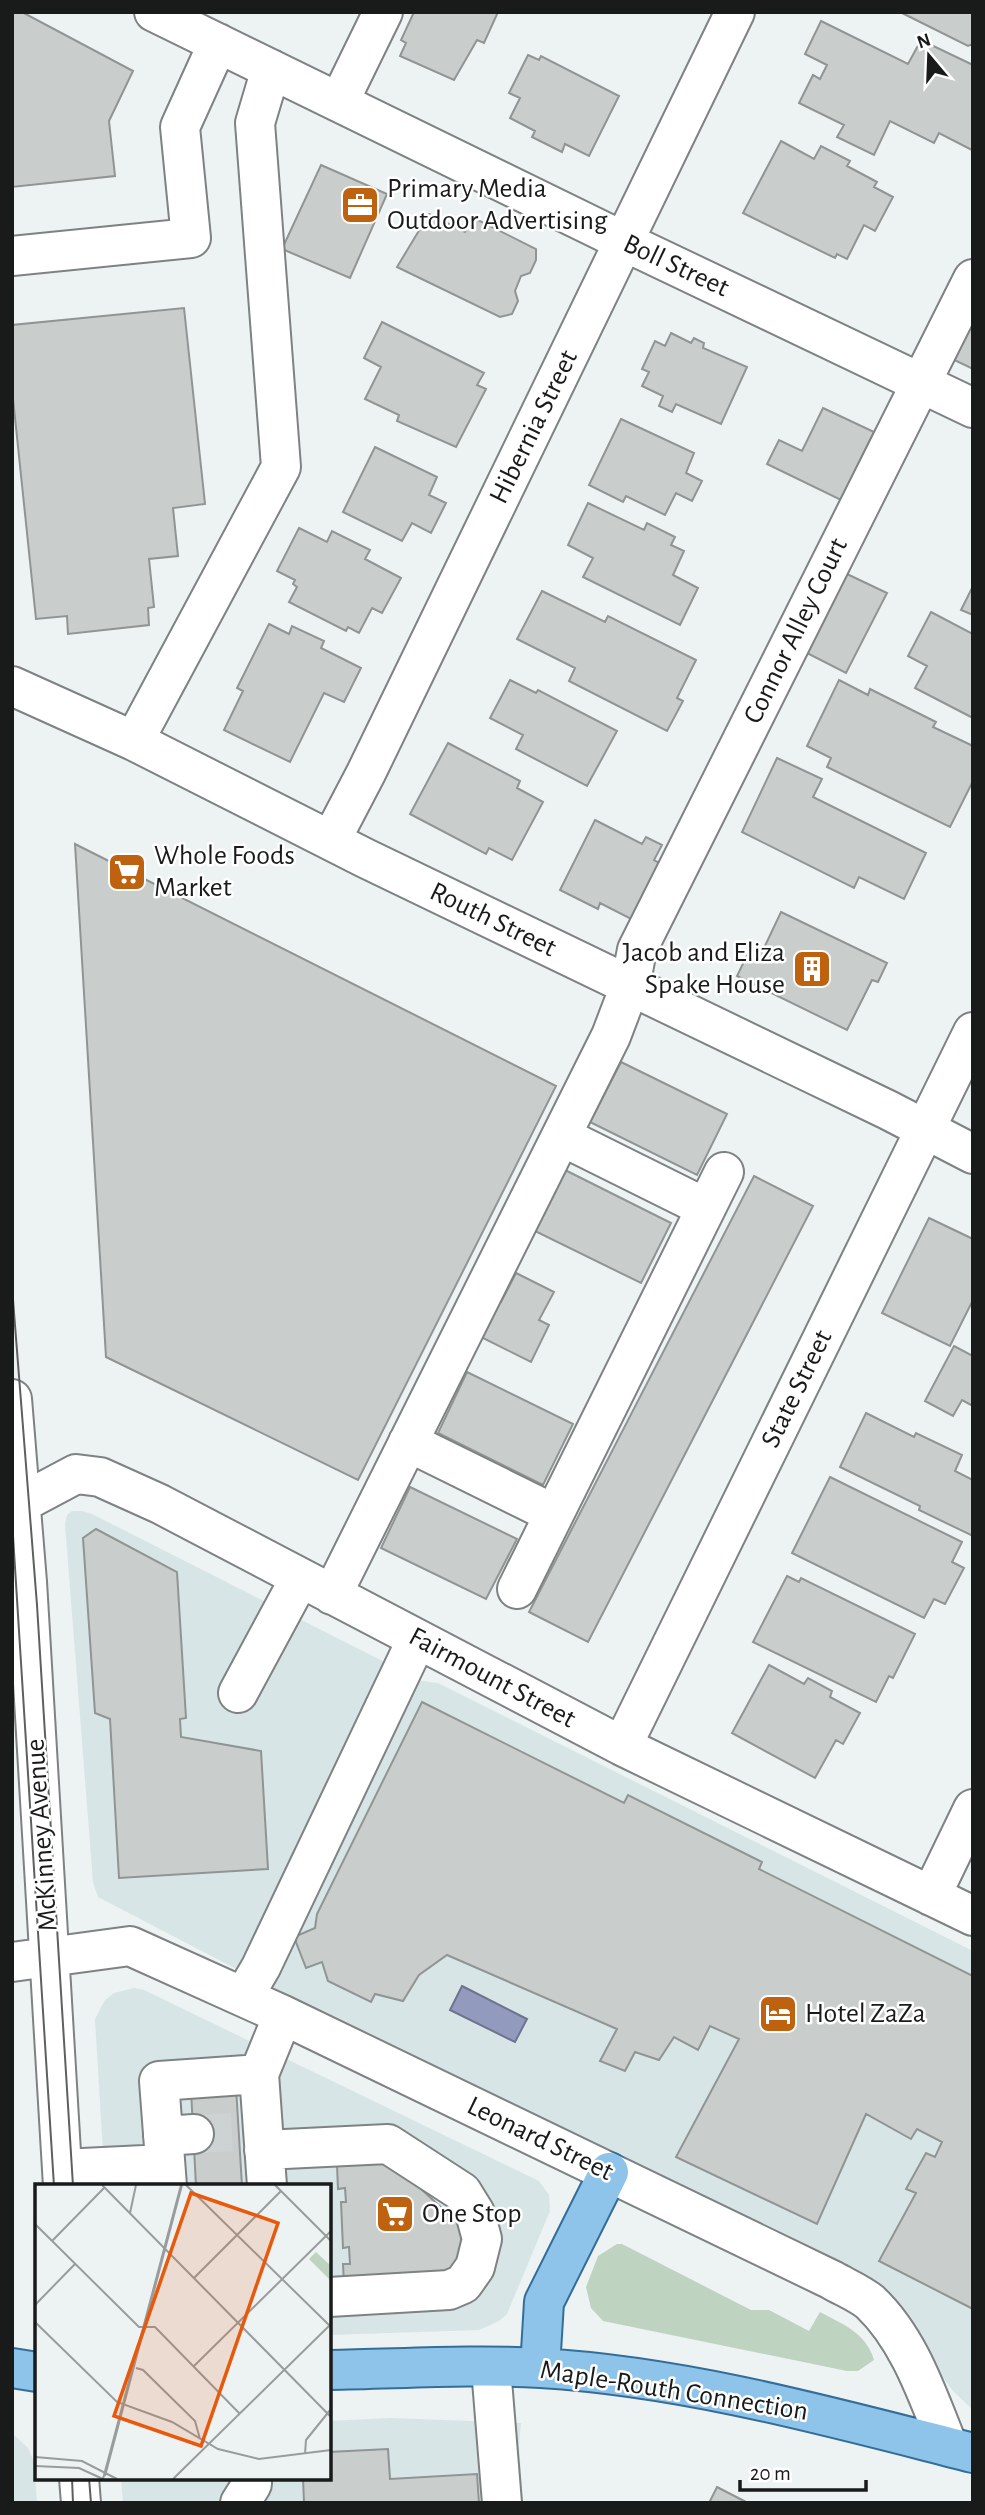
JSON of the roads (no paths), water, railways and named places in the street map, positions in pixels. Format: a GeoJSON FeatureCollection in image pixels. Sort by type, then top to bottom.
{"type":"FeatureCollection","features":[{"type":"Feature","properties":{"kind":"main road"},"geometry":{"type":"LineString","coordinates":[[540,2368],[544,2302],[609,2172]]}},
{"type":"Feature","properties":{"kind":"main road"},"geometry":{"type":"LineString","coordinates":[[12,2368],[35,2372]]}},
{"type":"Feature","properties":{"kind":"main road","name":"Maple-Routh Connection"},"geometry":{"type":"LineString","coordinates":[[331,2370],[540,2368],[604,2374],[703,2389],[812,2411],[960,2449]]}},
{"type":"Feature","properties":{"kind":"street"},"geometry":{"type":"LineString","coordinates":[[339,102],[383,12]]}},
{"type":"Feature","properties":{"kind":"street","name":"Hibernia Street"},"geometry":{"type":"LineString","coordinates":[[331,840],[735,12]]}},
{"type":"Feature","properties":{"kind":"street","name":"Boll Street"},"geometry":{"type":"LineString","coordinates":[[174,17],[218,43],[271,69],[973,408]]}},
{"type":"Feature","properties":{"kind":"street"},"geometry":{"type":"LineString","coordinates":[[12,256],[191,238],[180,127],[218,43]]}},
{"type":"Feature","properties":{"kind":"street"},"geometry":{"type":"LineString","coordinates":[[134,741],[281,467],[255,123],[271,69]]}},
{"type":"Feature","properties":{"kind":"street","name":"Connor Alley Court"},"geometry":{"type":"LineString","coordinates":[[238,1693],[316,1586],[408,1442],[611,1036],[630,986],[638,950],[973,279]]}},
{"type":"Feature","properties":{"kind":"street","name":"Routh Street"},"geometry":{"type":"LineString","coordinates":[[12,686],[134,741],[973,1154]]}},
{"type":"Feature","properties":{"kind":"street","name":"State Street"},"geometry":{"type":"LineString","coordinates":[[622,1746],[973,1032]]}},
{"type":"Feature","properties":{"kind":"street"},"geometry":{"type":"LineString","coordinates":[[561,1136],[706,1208]]}},
{"type":"Feature","properties":{"kind":"street"},"geometry":{"type":"LineString","coordinates":[[517,1589],[724,1172]]}},
{"type":"Feature","properties":{"kind":"street","name":"McKinney Avenue"},"geometry":{"type":"LineString","coordinates":[[12,1399],[16,1506],[50,1957],[63,2177]]}},
{"type":"Feature","properties":{"kind":"street"},"geometry":{"type":"LineString","coordinates":[[408,1442],[554,1514]]}},
{"type":"Feature","properties":{"kind":"street","name":"Fairmount Street"},"geometry":{"type":"LineString","coordinates":[[16,1506],[76,1474],[100,1478],[160,1504],[622,1746],[973,1916]]}},
{"type":"Feature","properties":{"kind":"street"},"geometry":{"type":"LineString","coordinates":[[244,1996],[261,1967],[417,1639]]}},
{"type":"Feature","properties":{"kind":"street"},"geometry":{"type":"LineString","coordinates":[[931,1896],[973,1809]]}},
{"type":"Feature","properties":{"kind":"street","name":"Leonard Street"},"geometry":{"type":"LineString","coordinates":[[12,1962],[130,1946],[284,2015],[832,2280],[869,2301],[899,2337],[960,2449]]}},
{"type":"Feature","properties":{"kind":"street"},"geometry":{"type":"LineString","coordinates":[[284,2015],[260,2074],[258,2149],[388,2144],[462,2192],[475,2213],[482,2239],[475,2267],[463,2284],[449,2290],[331,2297]]}},
{"type":"Feature","properties":{"kind":"street"},"geometry":{"type":"LineString","coordinates":[[63,2177],[172,2155],[159,2081],[260,2074]]}},
{"type":"Feature","properties":{"kind":"street"},"geometry":{"type":"LineString","coordinates":[[491,2368],[502,2503]]}},
{"type":"Feature","properties":{"kind":"street"},"geometry":{"type":"LineString","coordinates":[[79,2480],[81,2503]]}},
{"type":"Feature","properties":{"kind":"street"},"geometry":{"type":"LineString","coordinates":[[240,2503],[252,2480]]}},
{"type":"Feature","properties":{"kind":"water"},"geometry":{"type":"Polygon","coordinates":[[[462,1986],[527,2019],[515,2042],[450,2010],[462,1986]]]}},
{"type":"Feature","properties":{"kind":"tunnel"},"geometry":{"type":"LineString","coordinates":[[194,2134],[239,2132]]}},
{"type":"Feature","properties":{"kind":"tram line"},"geometry":{"type":"LineString","coordinates":[[12,1287],[37,1605],[73,2184]]}},
{"type":"Feature","properties":{"kind":"tram line"},"geometry":{"type":"LineString","coordinates":[[12,1520],[54,2184]]}},
{"type":"Feature","properties":{"kind":"tram line"},"geometry":{"type":"LineString","coordinates":[[72,2480],[73,2503]]}},
{"type":"Feature","properties":{"kind":"tram line"},"geometry":{"type":"LineString","coordinates":[[89,2480],[91,2503]]}},
{"type":"Feature","properties":{"kind":"place","name":"Primary Media Outdoor Advertising"},"geometry":{"type":"Point","coordinates":[360,205]}},
{"type":"Feature","properties":{"kind":"place","name":"Whole Foods Market"},"geometry":{"type":"Point","coordinates":[127,872]}},
{"type":"Feature","properties":{"kind":"place","name":"Jacob and Eliza Spake House"},"geometry":{"type":"Point","coordinates":[812,969]}},
{"type":"Feature","properties":{"kind":"place","name":"Hotel ZaZa"},"geometry":{"type":"Point","coordinates":[778,2014]}},
{"type":"Feature","properties":{"kind":"place","name":"One Stop"},"geometry":{"type":"Point","coordinates":[395,2214]}}]}
